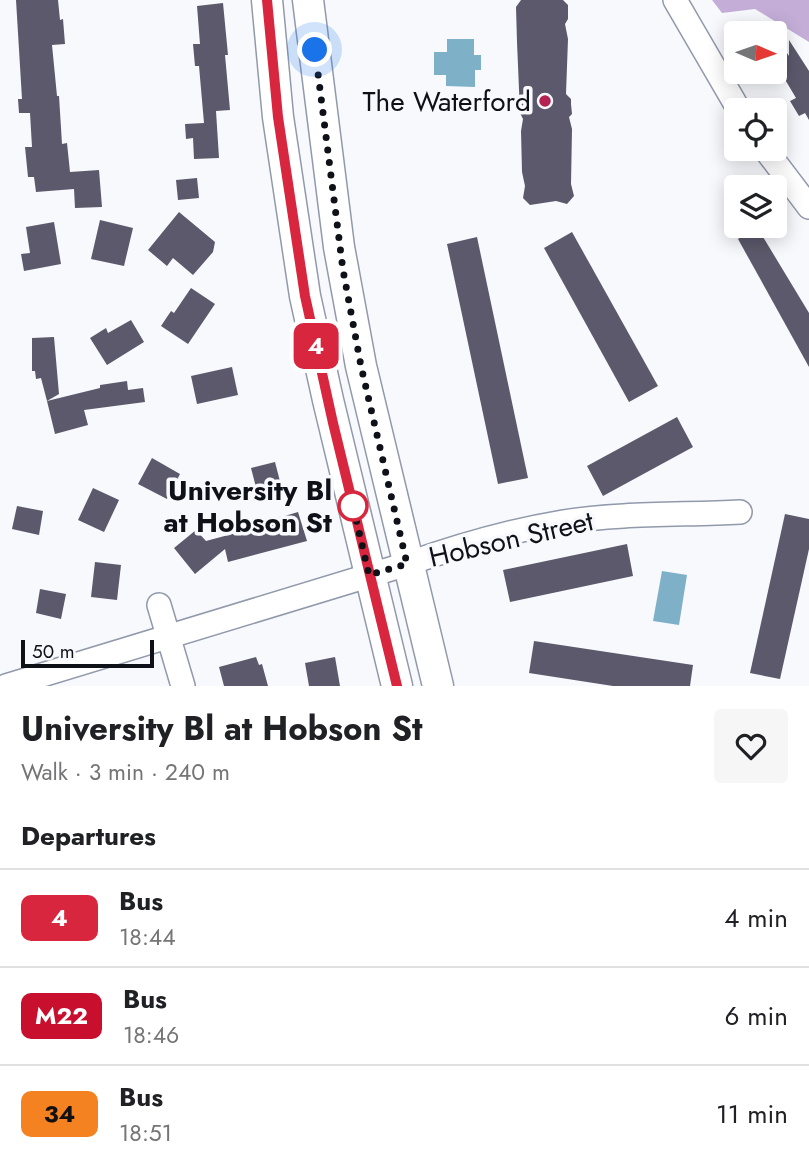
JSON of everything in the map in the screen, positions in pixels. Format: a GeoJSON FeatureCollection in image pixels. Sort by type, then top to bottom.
{"type":"FeatureCollection","features":[{"type":"Feature","properties":{"kind":"main road"},"geometry":{"type":"LineString","coordinates":[[267,0],[278,117],[305,296],[397,686]]}},
{"type":"Feature","properties":{"kind":"main road"},"geometry":{"type":"LineString","coordinates":[[308,0],[341,260],[361,366],[438,686]]}},
{"type":"Feature","properties":{"kind":"street"},"geometry":{"type":"LineString","coordinates":[[675,0],[732,98]]}},
{"type":"Feature","properties":{"kind":"street"},"geometry":{"type":"LineString","coordinates":[[774,161],[809,208]]}},
{"type":"Feature","properties":{"kind":"street","name":"Hobson Street"},"geometry":{"type":"LineString","coordinates":[[7,686],[407,564],[460,545],[565,522],[740,512]]}},
{"type":"Feature","properties":{"kind":"street"},"geometry":{"type":"LineString","coordinates":[[159,605],[183,686]]}},
{"type":"Feature","properties":{"kind":"shaded area"},"geometry":{"type":"Polygon","coordinates":[[[712,0],[809,0],[809,42],[788,29],[788,21],[775,21],[755,9],[722,13],[712,0]]]}},
{"type":"Feature","properties":{"kind":"water"},"geometry":{"type":"Polygon","coordinates":[[[447,39],[474,39],[474,55],[481,55],[481,70],[475,70],[475,87],[446,86],[446,75],[434,75],[434,52],[447,52],[447,39]]]}},
{"type":"Feature","properties":{"kind":"water"},"geometry":{"type":"Polygon","coordinates":[[[662,571],[687,575],[679,625],[653,621],[662,571]]]}},
{"type":"Feature","properties":{"kind":"building"},"geometry":{"type":"Polygon","coordinates":[[[16,0],[58,0],[65,44],[52,45],[62,144],[67,143],[70,172],[99,170],[102,207],[75,208],[74,189],[36,192],[34,177],[28,177],[25,147],[32,147],[30,113],[19,113],[18,99],[22,99],[16,0]]]}},
{"type":"Feature","properties":{"kind":"building","name":"The Waterford"},"geometry":{"type":"Polygon","coordinates":[[[521,0],[563,0],[568,5],[568,19],[565,24],[568,39],[566,94],[571,99],[571,184],[574,196],[567,204],[556,201],[530,205],[523,198],[523,119],[520,113],[516,7],[521,0]]]}},
{"type":"Feature","properties":{"kind":"building"},"geometry":{"type":"Polygon","coordinates":[[[223,3],[230,110],[216,111],[219,158],[194,159],[193,138],[186,139],[185,124],[204,123],[199,66],[195,66],[193,44],[200,44],[197,6],[223,3]]]}},
{"type":"Feature","properties":{"kind":"building"},"geometry":{"type":"Polygon","coordinates":[[[789,40],[809,71],[809,120],[805,113],[799,116],[790,101],[796,98],[788,84],[789,40]]]}},
{"type":"Feature","properties":{"kind":"building"},"geometry":{"type":"Polygon","coordinates":[[[197,178],[199,198],[178,200],[176,180],[197,178]]]}},
{"type":"Feature","properties":{"kind":"building"},"geometry":{"type":"Polygon","coordinates":[[[179,212],[215,242],[213,252],[193,275],[173,258],[167,266],[148,250],[179,212]]]}},
{"type":"Feature","properties":{"kind":"building"},"geometry":{"type":"Polygon","coordinates":[[[100,220],[133,228],[124,266],[91,259],[100,220]]]}},
{"type":"Feature","properties":{"kind":"building"},"geometry":{"type":"Polygon","coordinates":[[[54,222],[61,264],[24,271],[21,254],[30,253],[26,227],[54,222]]]}},
{"type":"Feature","properties":{"kind":"building"},"geometry":{"type":"Polygon","coordinates":[[[572,232],[658,386],[629,402],[544,248],[572,232]]]}},
{"type":"Feature","properties":{"kind":"building"},"geometry":{"type":"Polygon","coordinates":[[[477,237],[528,478],[498,484],[447,244],[477,237]]]}},
{"type":"Feature","properties":{"kind":"building"},"geometry":{"type":"Polygon","coordinates":[[[764,238],[809,313],[809,367],[738,239],[764,238]]]}},
{"type":"Feature","properties":{"kind":"building"},"geometry":{"type":"Polygon","coordinates":[[[191,288],[215,304],[188,344],[161,326],[171,311],[174,313],[191,288]]]}},
{"type":"Feature","properties":{"kind":"building"},"geometry":{"type":"Polygon","coordinates":[[[131,320],[144,342],[107,365],[90,338],[106,328],[108,333],[131,320]]]}},
{"type":"Feature","properties":{"kind":"building"},"geometry":{"type":"Polygon","coordinates":[[[54,337],[59,394],[47,401],[41,378],[36,379],[35,371],[32,371],[32,338],[54,337]]]}},
{"type":"Feature","properties":{"kind":"building"},"geometry":{"type":"Polygon","coordinates":[[[232,367],[238,395],[197,404],[191,376],[232,367]]]}},
{"type":"Feature","properties":{"kind":"building"},"geometry":{"type":"Polygon","coordinates":[[[127,381],[128,390],[143,388],[145,402],[84,410],[88,425],[55,434],[47,401],[100,388],[100,385],[127,381]]]}},
{"type":"Feature","properties":{"kind":"building"},"geometry":{"type":"Polygon","coordinates":[[[677,417],[693,447],[603,496],[587,466],[677,417]]]}},
{"type":"Feature","properties":{"kind":"building"},"geometry":{"type":"Polygon","coordinates":[[[152,458],[180,474],[167,499],[138,484],[152,458]]]}},
{"type":"Feature","properties":{"kind":"building"},"geometry":{"type":"Polygon","coordinates":[[[275,462],[282,489],[258,495],[251,468],[275,462]]]}},
{"type":"Feature","properties":{"kind":"building"},"geometry":{"type":"Polygon","coordinates":[[[93,488],[119,500],[104,532],[78,520],[93,488]]]}},
{"type":"Feature","properties":{"kind":"building"},"geometry":{"type":"Polygon","coordinates":[[[17,506],[43,511],[39,535],[12,529],[17,506]]]}},
{"type":"Feature","properties":{"kind":"building"},"geometry":{"type":"Polygon","coordinates":[[[298,512],[307,541],[228,562],[225,549],[195,574],[174,548],[196,530],[206,541],[269,524],[268,521],[298,512]]]}},
{"type":"Feature","properties":{"kind":"building"},"geometry":{"type":"Polygon","coordinates":[[[785,514],[809,519],[809,549],[780,679],[750,673],[785,514]]]}},
{"type":"Feature","properties":{"kind":"building"},"geometry":{"type":"Polygon","coordinates":[[[627,544],[633,576],[510,602],[503,570],[627,544]]]}},
{"type":"Feature","properties":{"kind":"building"},"geometry":{"type":"Polygon","coordinates":[[[95,562],[121,565],[117,600],[91,597],[95,562]]]}},
{"type":"Feature","properties":{"kind":"building"},"geometry":{"type":"Polygon","coordinates":[[[40,589],[66,594],[61,619],[36,613],[40,589]]]}},
{"type":"Feature","properties":{"kind":"building"},"geometry":{"type":"Polygon","coordinates":[[[534,641],[693,665],[690,686],[613,686],[529,673],[534,641]]]}},
{"type":"Feature","properties":{"kind":"building"},"geometry":{"type":"Polygon","coordinates":[[[256,657],[259,665],[262,664],[268,686],[224,686],[219,667],[256,657]]]}},
{"type":"Feature","properties":{"kind":"building"},"geometry":{"type":"Polygon","coordinates":[[[335,657],[340,686],[309,686],[305,663],[335,657]]]}},
{"type":"Feature","properties":{"kind":"bus line","name":"4"},"geometry":{"type":"LineString","coordinates":[[267,0],[278,117],[305,296],[397,686]]}},
{"type":"Feature","properties":{"kind":"place","name":"The Waterford"},"geometry":{"type":"Point","coordinates":[545,101]}},
{"type":"Feature","properties":{"kind":"place","name":"University Bl at Hobson St"},"geometry":{"type":"Point","coordinates":[353,506]}},
{"type":"Feature","properties":{"kind":"route"},"geometry":{"type":"LineString","coordinates":[[315,50],[343,270],[361,366],[407,564],[369,575],[353,506]]}}]}
